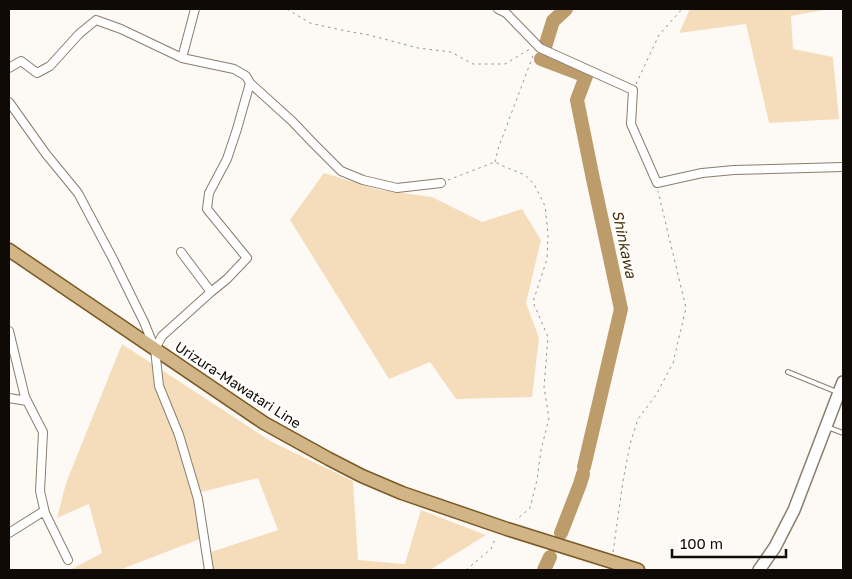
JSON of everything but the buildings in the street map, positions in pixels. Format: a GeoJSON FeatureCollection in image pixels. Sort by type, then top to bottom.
{"type":"FeatureCollection","features":[{"type":"Feature","properties":{"kind":"main road","name":"Urizura-Mawatari Line"},"geometry":{"type":"LineString","coordinates":[[9,250],[264,424],[362,476],[402,493],[504,528],[638,570]]}},
{"type":"Feature","properties":{"kind":"main road"},"geometry":{"type":"LineString","coordinates":[[759,570],[775,547],[794,510],[841,387]]}},
{"type":"Feature","properties":{"kind":"street"},"geometry":{"type":"LineString","coordinates":[[182,58],[195,9]]}},
{"type":"Feature","properties":{"kind":"street"},"geometry":{"type":"LineString","coordinates":[[498,9],[506,13],[540,48],[633,90],[631,124],[657,184],[702,173],[734,170],[843,168]]}},
{"type":"Feature","properties":{"kind":"street"},"geometry":{"type":"LineString","coordinates":[[9,68],[21,61],[37,73],[50,66],[79,34],[96,20],[121,29],[182,58],[234,69],[246,76],[250,83],[292,121],[341,171],[363,180],[397,188],[441,183]]}},
{"type":"Feature","properties":{"kind":"street"},"geometry":{"type":"LineString","coordinates":[[155,348],[162,336],[227,279],[247,258],[207,209],[210,193],[227,160],[250,83]]}},
{"type":"Feature","properties":{"kind":"street"},"geometry":{"type":"LineString","coordinates":[[9,102],[46,154],[78,193],[144,322],[155,348],[159,386],[179,435],[198,499],[209,570]]}},
{"type":"Feature","properties":{"kind":"street"},"geometry":{"type":"LineString","coordinates":[[181,252],[211,292]]}},
{"type":"Feature","properties":{"kind":"street"},"geometry":{"type":"LineString","coordinates":[[9,332],[25,397],[43,432],[40,491],[44,511],[68,560]]}},
{"type":"Feature","properties":{"kind":"street"},"geometry":{"type":"LineString","coordinates":[[9,398],[27,401]]}},
{"type":"Feature","properties":{"kind":"street"},"geometry":{"type":"LineString","coordinates":[[9,533],[44,511]]}},
{"type":"Feature","properties":{"kind":"lane"},"geometry":{"type":"LineString","coordinates":[[788,372],[841,387]]}},
{"type":"Feature","properties":{"kind":"lane"},"geometry":{"type":"LineString","coordinates":[[826,427],[843,433]]}},
{"type":"Feature","properties":{"kind":"path"},"geometry":{"type":"LineString","coordinates":[[287,9],[310,23],[369,35],[418,48],[451,52],[473,64],[505,64],[537,45]]}},
{"type":"Feature","properties":{"kind":"path"},"geometry":{"type":"LineString","coordinates":[[633,90],[659,35],[682,9]]}},
{"type":"Feature","properties":{"kind":"path"},"geometry":{"type":"LineString","coordinates":[[495,162],[498,149],[537,45]]}},
{"type":"Feature","properties":{"kind":"path"},"geometry":{"type":"LineString","coordinates":[[441,183],[495,162],[525,176],[534,184],[545,206],[548,234],[547,258],[533,302],[548,337],[544,387],[549,418],[541,450],[537,480],[530,508],[504,528],[492,549],[466,570]]}},
{"type":"Feature","properties":{"kind":"path"},"geometry":{"type":"LineString","coordinates":[[611,561],[630,444],[638,419],[656,394],[673,363],[686,308],[657,184]]}},
{"type":"Feature","properties":{"kind":"shaded area"},"geometry":{"type":"Polygon","coordinates":[[[690,9],[830,9],[791,16],[793,49],[833,57],[839,119],[769,123],[746,24],[679,33],[690,9]]]}},
{"type":"Feature","properties":{"kind":"shaded area"},"geometry":{"type":"Polygon","coordinates":[[[324,173],[380,190],[432,197],[482,222],[522,209],[541,240],[526,303],[539,338],[532,397],[456,399],[430,362],[389,379],[290,220],[324,173]]]}},
{"type":"Feature","properties":{"kind":"shaded area"},"geometry":{"type":"Polygon","coordinates":[[[122,344],[272,442],[353,481],[358,560],[405,564],[421,510],[486,535],[430,570],[213,570],[208,553],[278,530],[258,478],[193,494],[200,539],[119,570],[70,570],[102,553],[89,504],[57,518],[66,483],[122,344]]]}},
{"type":"Feature","properties":{"kind":"waterway","name":"Shinkawa"},"geometry":{"type":"LineString","coordinates":[[545,47],[553,21],[566,9]]}},
{"type":"Feature","properties":{"kind":"waterway","name":"Shinkawa"},"geometry":{"type":"LineString","coordinates":[[541,59],[586,76],[577,100],[621,309],[584,467]]}},
{"type":"Feature","properties":{"kind":"waterway","name":"Shinkawa"},"geometry":{"type":"LineString","coordinates":[[561,533],[583,474]]}},
{"type":"Feature","properties":{"kind":"waterway","name":"Shinkawa"},"geometry":{"type":"LineString","coordinates":[[544,570],[550,557]]}}]}
